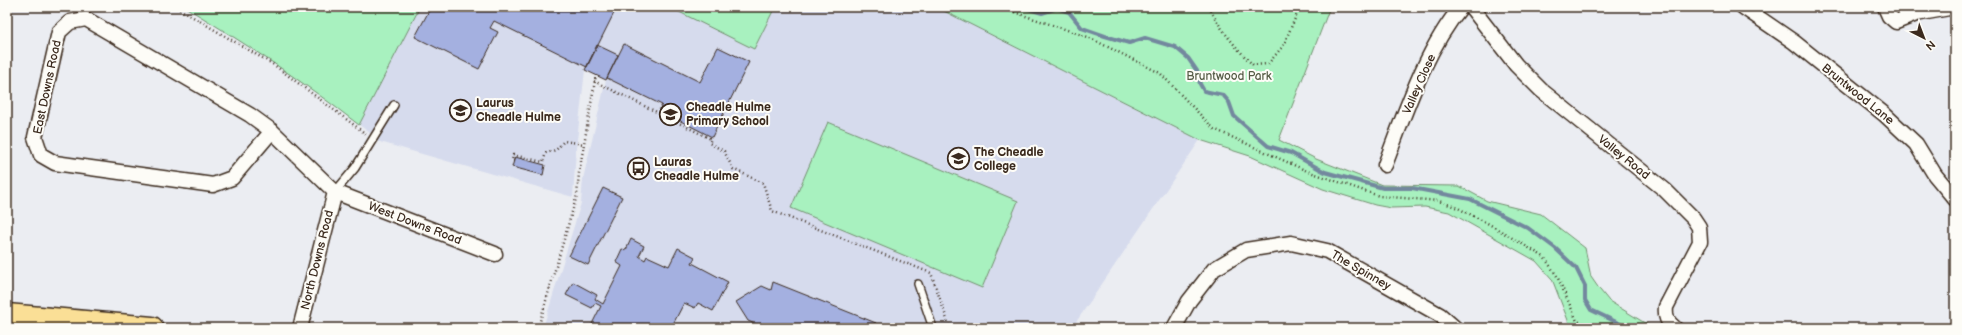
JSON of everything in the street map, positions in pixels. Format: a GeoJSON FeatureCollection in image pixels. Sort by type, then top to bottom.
{"type":"FeatureCollection","features":[{"type":"Feature","properties":{"kind":"main road"},"geometry":{"type":"LineString","coordinates":[[7,314],[57,324],[152,328]]}},
{"type":"Feature","properties":{"kind":"street","name":"Valley Close"},"geometry":{"type":"LineString","coordinates":[[1384,165],[1424,70],[1451,19],[1461,7]]}},
{"type":"Feature","properties":{"kind":"street","name":"Valley Road"},"geometry":{"type":"LineString","coordinates":[[1471,7],[1516,65],[1541,90],[1665,190],[1694,218],[1699,227],[1700,242],[1666,307],[1665,316],[1669,324],[1675,328]]}},
{"type":"Feature","properties":{"kind":"street","name":"Bruntwood Lane"},"geometry":{"type":"LineString","coordinates":[[1743,7],[1794,42],[1884,114],[1916,144],[1935,175],[1955,199]]}},
{"type":"Feature","properties":{"kind":"street"},"geometry":{"type":"LineString","coordinates":[[1885,7],[1889,16],[1896,22],[1916,14],[1955,8]]}},
{"type":"Feature","properties":{"kind":"street","name":"East Downs Road"},"geometry":{"type":"LineString","coordinates":[[272,131],[232,178],[213,185],[55,163],[41,155],[35,137],[59,32],[70,22],[86,18],[250,115],[272,131],[335,192]]}},
{"type":"Feature","properties":{"kind":"street","name":"West Downs Road"},"geometry":{"type":"LineString","coordinates":[[335,192],[494,254]]}},
{"type":"Feature","properties":{"kind":"street","name":"North Downs Road"},"geometry":{"type":"LineString","coordinates":[[300,328],[335,192]]}},
{"type":"Feature","properties":{"kind":"street","name":"The Spinney"},"geometry":{"type":"LineString","coordinates":[[1174,328],[1189,301],[1214,269],[1246,250],[1291,242],[1327,251],[1440,315],[1455,328]]}},
{"type":"Feature","properties":{"kind":"lane"},"geometry":{"type":"LineString","coordinates":[[335,192],[355,168],[394,105]]}},
{"type":"Feature","properties":{"kind":"lane"},"geometry":{"type":"LineString","coordinates":[[918,284],[933,328]]}},
{"type":"Feature","properties":{"kind":"path"},"geometry":{"type":"LineString","coordinates":[[176,7],[274,65],[373,140]]}},
{"type":"Feature","properties":{"kind":"path"},"geometry":{"type":"LineString","coordinates":[[999,7],[1088,37],[1160,73],[1214,129],[1307,171],[1379,196],[1439,201],[1458,208],[1489,224],[1544,257],[1557,276],[1577,322],[1598,328]]}},
{"type":"Feature","properties":{"kind":"path"},"geometry":{"type":"LineString","coordinates":[[1209,7],[1216,20],[1238,49],[1253,65],[1268,64],[1283,46],[1300,7]]}},
{"type":"Feature","properties":{"kind":"path"},"geometry":{"type":"LineString","coordinates":[[538,328],[578,196],[579,173],[596,75]]}},
{"type":"Feature","properties":{"kind":"path"},"geometry":{"type":"LineString","coordinates":[[594,81],[711,139],[709,143],[724,151],[732,169],[763,183],[772,211],[932,273],[950,328]]}},
{"type":"Feature","properties":{"kind":"path"},"geometry":{"type":"LineString","coordinates":[[514,161],[512,161],[513,155],[543,162],[546,153],[556,150],[564,141],[584,144]]}},
{"type":"Feature","properties":{"kind":"shaded area","name":"The Cheadle College"},"geometry":{"type":"Polygon","coordinates":[[[185,7],[936,7],[1200,140],[1072,328],[543,328],[581,203],[583,179],[606,80],[585,70],[576,149],[573,197],[373,140],[370,133],[320,95],[272,62],[185,7]]]}},
{"type":"Feature","properties":{"kind":"green space"},"geometry":{"type":"Polygon","coordinates":[[[185,7],[420,7],[359,125],[274,63],[185,7]]]}},
{"type":"Feature","properties":{"kind":"green space"},"geometry":{"type":"Polygon","coordinates":[[[669,7],[775,7],[754,49],[669,7]]]}},
{"type":"Feature","properties":{"kind":"green space","name":"Bruntwood Park"},"geometry":{"type":"Polygon","coordinates":[[[936,7],[1330,7],[1279,140],[1316,159],[1382,185],[1459,186],[1487,201],[1541,214],[1585,248],[1591,277],[1609,301],[1653,328],[1571,328],[1552,279],[1536,261],[1449,212],[1425,207],[1391,208],[1375,205],[1323,189],[1250,156],[1200,140],[936,7]]]}},
{"type":"Feature","properties":{"kind":"green space"},"geometry":{"type":"Polygon","coordinates":[[[828,122],[1018,201],[982,288],[791,208],[828,122]]]}},
{"type":"Feature","properties":{"kind":"building"},"geometry":{"type":"Polygon","coordinates":[[[431,7],[452,7],[458,10],[460,7],[617,7],[587,67],[494,21],[490,28],[498,32],[479,69],[415,37],[431,7]]]}},
{"type":"Feature","properties":{"kind":"building"},"geometry":{"type":"Polygon","coordinates":[[[624,44],[700,82],[718,47],[749,62],[712,137],[659,110],[662,105],[607,78],[624,44]]]}},
{"type":"Feature","properties":{"kind":"building"},"geometry":{"type":"Polygon","coordinates":[[[597,45],[618,55],[606,80],[585,70],[597,45]]]}},
{"type":"Feature","properties":{"kind":"building"},"geometry":{"type":"Polygon","coordinates":[[[515,157],[545,165],[543,175],[512,167],[515,157]]]}},
{"type":"Feature","properties":{"kind":"building"},"geometry":{"type":"Polygon","coordinates":[[[603,188],[622,197],[588,265],[569,256],[603,188]]]}},
{"type":"Feature","properties":{"kind":"building"},"geometry":{"type":"Polygon","coordinates":[[[631,239],[644,246],[639,256],[645,260],[647,256],[669,266],[678,248],[695,257],[692,263],[728,282],[713,311],[698,303],[695,308],[684,303],[671,328],[590,328],[601,306],[595,303],[592,308],[566,295],[573,282],[597,295],[595,299],[603,304],[622,266],[616,262],[622,249],[626,250],[631,239]]]}},
{"type":"Feature","properties":{"kind":"building"},"geometry":{"type":"Polygon","coordinates":[[[773,282],[876,323],[874,328],[764,328],[748,321],[736,302],[762,286],[771,290],[773,282]]]}},
{"type":"Feature","properties":{"kind":"waterway"},"geometry":{"type":"LineString","coordinates":[[1023,7],[1042,13],[1057,8],[1069,12],[1082,28],[1129,43],[1145,38],[1175,47],[1188,58],[1197,71],[1200,84],[1204,91],[1223,95],[1229,102],[1234,116],[1268,146],[1291,153],[1325,172],[1383,188],[1412,188],[1470,199],[1528,228],[1555,248],[1576,268],[1585,286],[1585,300],[1591,310],[1629,328]]}},
{"type":"Feature","properties":{"kind":"place","name":"Laurus Cheadle Hulme"},"geometry":{"type":"Point","coordinates":[460,110]}},
{"type":"Feature","properties":{"kind":"place","name":"Cheadle Hulme Primary School"},"geometry":{"type":"Point","coordinates":[671,114]}},
{"type":"Feature","properties":{"kind":"place","name":"The Cheadle College"},"geometry":{"type":"Point","coordinates":[959,159]}},
{"type":"Feature","properties":{"kind":"place","name":"Lauras Cheadle Hulme"},"geometry":{"type":"Point","coordinates":[639,169]}}]}
